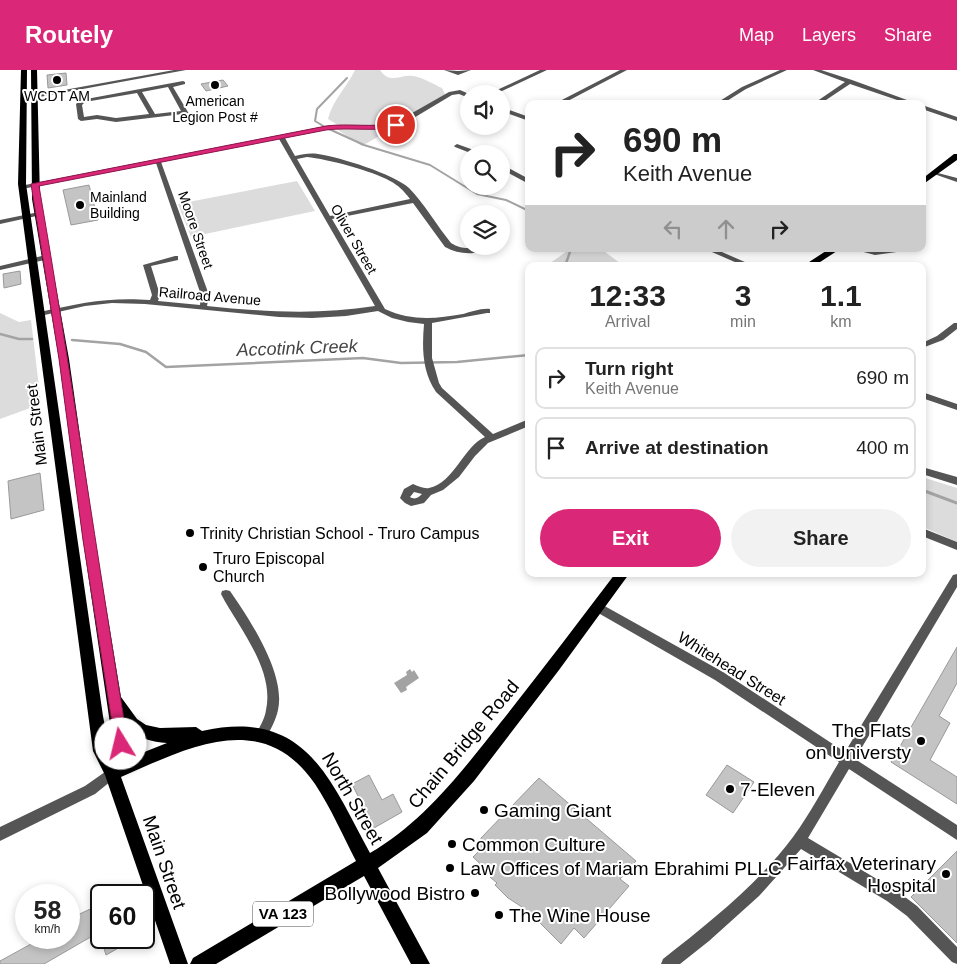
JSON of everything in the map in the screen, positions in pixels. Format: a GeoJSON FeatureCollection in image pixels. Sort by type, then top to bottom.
{"type":"FeatureCollection","features":[{"type":"Feature","properties":{"kind":"main road","name":"Main Street"},"geometry":{"type":"LineString","coordinates":[[24,70],[22,186],[101,751],[112,773],[179,964]]}},
{"type":"Feature","properties":{"kind":"main road"},"geometry":{"type":"LineString","coordinates":[[34,70],[35,184],[121,744],[112,773]]}},
{"type":"Feature","properties":{"kind":"main road"},"geometry":{"type":"LineString","coordinates":[[926,180],[957,156]]}},
{"type":"Feature","properties":{"kind":"main road"},"geometry":{"type":"LineString","coordinates":[[814,262],[830,252]]}},
{"type":"Feature","properties":{"kind":"main road"},"geometry":{"type":"LineString","coordinates":[[60,466],[78,461]]}},
{"type":"Feature","properties":{"kind":"main road","name":"Chain Bridge Road"},"geometry":{"type":"LineString","coordinates":[[199,964],[387,853],[409,837],[445,802],[508,724],[620,577]]}},
{"type":"Feature","properties":{"kind":"main road"},"geometry":{"type":"LineString","coordinates":[[112,689],[124,717],[131,724],[147,733],[170,736],[216,733]]}},
{"type":"Feature","properties":{"kind":"main road","name":"North Street"},"geometry":{"type":"LineString","coordinates":[[112,773],[188,741],[216,733],[244,732],[262,735],[281,742],[302,754],[321,778],[421,964]]}},
{"type":"Feature","properties":{"kind":"street"},"geometry":{"type":"LineString","coordinates":[[23,98],[119,78],[184,70]]}},
{"type":"Feature","properties":{"kind":"street"},"geometry":{"type":"LineString","coordinates":[[447,70],[458,73],[468,70]]}},
{"type":"Feature","properties":{"kind":"street"},"geometry":{"type":"LineString","coordinates":[[510,85],[544,70]]}},
{"type":"Feature","properties":{"kind":"street"},"geometry":{"type":"LineString","coordinates":[[565,100],[624,70]]}},
{"type":"Feature","properties":{"kind":"street"},"geometry":{"type":"LineString","coordinates":[[724,100],[744,88],[784,70]]}},
{"type":"Feature","properties":{"kind":"street"},"geometry":{"type":"LineString","coordinates":[[816,70],[902,100]]}},
{"type":"Feature","properties":{"kind":"street"},"geometry":{"type":"LineString","coordinates":[[119,78],[125,93]]}},
{"type":"Feature","properties":{"kind":"street"},"geometry":{"type":"LineString","coordinates":[[822,100],[850,82]]}},
{"type":"Feature","properties":{"kind":"street"},"geometry":{"type":"LineString","coordinates":[[183,83],[81,102],[81,119],[102,118],[116,120],[185,112]]}},
{"type":"Feature","properties":{"kind":"street"},"geometry":{"type":"LineString","coordinates":[[169,85],[189,119]]}},
{"type":"Feature","properties":{"kind":"street"},"geometry":{"type":"LineString","coordinates":[[139,91],[153,116]]}},
{"type":"Feature","properties":{"kind":"street"},"geometry":{"type":"LineString","coordinates":[[22,186],[340,126],[377,128],[392,126],[455,92],[460,93]]}},
{"type":"Feature","properties":{"kind":"street"},"geometry":{"type":"LineString","coordinates":[[926,107],[957,118]]}},
{"type":"Feature","properties":{"kind":"street"},"geometry":{"type":"LineString","coordinates":[[510,112],[525,118]]}},
{"type":"Feature","properties":{"kind":"street","name":"Oliver Street"},"geometry":{"type":"LineString","coordinates":[[281,137],[379,308]]}},
{"type":"Feature","properties":{"kind":"street"},"geometry":{"type":"LineString","coordinates":[[293,158],[316,155],[378,173],[402,185],[452,248],[460,249]]}},
{"type":"Feature","properties":{"kind":"street","name":"Moore Street"},"geometry":{"type":"LineString","coordinates":[[158,161],[205,295],[203,308]]}},
{"type":"Feature","properties":{"kind":"street"},"geometry":{"type":"LineString","coordinates":[[510,171],[525,180]]}},
{"type":"Feature","properties":{"kind":"street"},"geometry":{"type":"LineString","coordinates":[[936,173],[957,180]]}},
{"type":"Feature","properties":{"kind":"street"},"geometry":{"type":"LineString","coordinates":[[329,218],[415,200]]}},
{"type":"Feature","properties":{"kind":"street"},"geometry":{"type":"LineString","coordinates":[[0,222],[39,214]]}},
{"type":"Feature","properties":{"kind":"street"},"geometry":{"type":"LineString","coordinates":[[716,252],[740,262]]}},
{"type":"Feature","properties":{"kind":"street"},"geometry":{"type":"LineString","coordinates":[[0,268],[46,257]]}},
{"type":"Feature","properties":{"kind":"street"},"geometry":{"type":"LineString","coordinates":[[153,303],[156,295],[147,264],[175,258]]}},
{"type":"Feature","properties":{"kind":"street","name":"Railroad Avenue"},"geometry":{"type":"LineString","coordinates":[[40,314],[110,301],[293,315],[334,314],[379,308]]}},
{"type":"Feature","properties":{"kind":"street"},"geometry":{"type":"LineString","coordinates":[[379,308],[399,319],[428,322],[487,311]]}},
{"type":"Feature","properties":{"kind":"street"},"geometry":{"type":"LineString","coordinates":[[428,322],[427,345],[432,380],[439,390],[492,437]]}},
{"type":"Feature","properties":{"kind":"street"},"geometry":{"type":"LineString","coordinates":[[926,344],[940,338],[957,325]]}},
{"type":"Feature","properties":{"kind":"street"},"geometry":{"type":"LineString","coordinates":[[926,396],[957,407]]}},
{"type":"Feature","properties":{"kind":"street"},"geometry":{"type":"LineString","coordinates":[[428,492],[451,480],[461,471],[477,448],[492,437],[525,424]]}},
{"type":"Feature","properties":{"kind":"street"},"geometry":{"type":"LineString","coordinates":[[926,471],[957,481]]}},
{"type":"Feature","properties":{"kind":"street"},"geometry":{"type":"LineString","coordinates":[[926,534],[957,546]]}},
{"type":"Feature","properties":{"kind":"street"},"geometry":{"type":"LineString","coordinates":[[668,964],[704,937],[744,901],[774,871],[799,840],[953,590],[957,578]]}},
{"type":"Feature","properties":{"kind":"street"},"geometry":{"type":"LineString","coordinates":[[226,594],[247,625],[272,682],[273,708],[262,735]]}},
{"type":"Feature","properties":{"kind":"street","name":"Whitehead Street"},"geometry":{"type":"LineString","coordinates":[[597,607],[719,676],[957,833]]}},
{"type":"Feature","properties":{"kind":"street"},"geometry":{"type":"LineString","coordinates":[[0,834],[90,790],[112,773]]}},
{"type":"Feature","properties":{"kind":"street"},"geometry":{"type":"LineString","coordinates":[[799,840],[892,896],[912,911],[957,957]]}},
{"type":"Feature","properties":{"kind":"shaded area"},"geometry":{"type":"Polygon","coordinates":[[[355,70],[380,70],[391,78],[408,76],[424,79],[442,88],[445,94],[391,125],[338,125],[328,119],[330,112],[355,70]]]}},
{"type":"Feature","properties":{"kind":"shaded area"},"geometry":{"type":"Polygon","coordinates":[[[335,128],[375,130],[393,128],[362,146],[335,128]]]}},
{"type":"Feature","properties":{"kind":"shaded area"},"geometry":{"type":"Polygon","coordinates":[[[297,181],[315,211],[191,237],[178,204],[297,181]]]}},
{"type":"Feature","properties":{"kind":"shaded area"},"geometry":{"type":"Polygon","coordinates":[[[566,252],[605,252],[619,262],[552,262],[566,252]]]}},
{"type":"Feature","properties":{"kind":"shaded area"},"geometry":{"type":"Polygon","coordinates":[[[0,313],[19,322],[31,320],[41,404],[0,419],[0,313]]]}},
{"type":"Feature","properties":{"kind":"shaded area"},"geometry":{"type":"Polygon","coordinates":[[[926,478],[957,488],[957,542],[926,528],[926,478]]]}},
{"type":"Feature","properties":{"kind":"shaded area"},"geometry":{"type":"Polygon","coordinates":[[[410,669],[412,672],[414,670],[419,678],[406,687],[407,690],[401,693],[394,683],[407,675],[406,672],[410,669]]]}},
{"type":"Feature","properties":{"kind":"building","name":"WCDT AM"},"geometry":{"type":"Polygon","coordinates":[[[66,73],[67,85],[48,88],[47,75],[66,73]]]}},
{"type":"Feature","properties":{"kind":"building","name":"American Legion Post #"},"geometry":{"type":"Polygon","coordinates":[[[223,80],[228,86],[206,91],[201,84],[223,80]]]}},
{"type":"Feature","properties":{"kind":"building","name":"Mainland Building"},"geometry":{"type":"Polygon","coordinates":[[[89,185],[98,220],[71,225],[63,190],[89,185]]]}},
{"type":"Feature","properties":{"kind":"building"},"geometry":{"type":"Polygon","coordinates":[[[20,271],[21,284],[4,288],[3,274],[20,271]]]}},
{"type":"Feature","properties":{"kind":"building"},"geometry":{"type":"Polygon","coordinates":[[[40,473],[44,510],[11,519],[8,481],[40,473]]]}},
{"type":"Feature","properties":{"kind":"building","name":"The Flats on Universty"},"geometry":{"type":"Polygon","coordinates":[[[957,647],[957,683],[939,716],[950,723],[930,760],[957,777],[957,804],[891,762],[957,647]]]}},
{"type":"Feature","properties":{"kind":"building","name":"7-Eleven"},"geometry":{"type":"Polygon","coordinates":[[[727,765],[754,782],[733,813],[706,795],[727,765]]]}},
{"type":"Feature","properties":{"kind":"building"},"geometry":{"type":"Polygon","coordinates":[[[369,775],[382,800],[393,794],[402,812],[374,828],[352,784],[369,775]]]}},
{"type":"Feature","properties":{"kind":"building"},"geometry":{"type":"Polygon","coordinates":[[[539,778],[636,861],[620,879],[629,886],[584,938],[574,928],[561,944],[530,913],[527,913],[522,907],[508,898],[495,885],[497,883],[490,877],[492,875],[473,857],[481,849],[481,838],[539,778]]]}},
{"type":"Feature","properties":{"kind":"building","name":"Fairfax Veterinary Hospital"},"geometry":{"type":"Polygon","coordinates":[[[957,851],[957,943],[911,897],[957,851]]]}},
{"type":"Feature","properties":{"kind":"building"},"geometry":{"type":"Polygon","coordinates":[[[90,909],[90,937],[80,943],[80,914],[90,909]]]}},
{"type":"Feature","properties":{"kind":"building"},"geometry":{"type":"Polygon","coordinates":[[[22,949],[70,949],[44,964],[0,964],[0,961],[22,949]]]}},
{"type":"Feature","properties":{"kind":"building"},"geometry":{"type":"Polygon","coordinates":[[[104,949],[117,949],[106,955],[104,949]]]}},
{"type":"Feature","properties":{"kind":"waterway"},"geometry":{"type":"LineString","coordinates":[[325,127],[315,121],[317,109],[347,78]]}},
{"type":"Feature","properties":{"kind":"waterway"},"geometry":{"type":"LineString","coordinates":[[329,129],[364,145],[430,165],[477,194],[506,200],[525,209]]}},
{"type":"Feature","properties":{"kind":"waterway"},"geometry":{"type":"LineString","coordinates":[[566,262],[570,252]]}},
{"type":"Feature","properties":{"kind":"waterway","name":"Accotink Creek"},"geometry":{"type":"LineString","coordinates":[[0,334],[19,339],[32,339]]}},
{"type":"Feature","properties":{"kind":"waterway","name":"Accotink Creek"},"geometry":{"type":"LineString","coordinates":[[72,340],[120,344],[146,352],[166,367],[363,358],[401,363],[457,362],[525,355]]}},
{"type":"Feature","properties":{"kind":"waterway","name":"Accotink Creek"},"geometry":{"type":"LineString","coordinates":[[926,491],[957,503]]}},
{"type":"Feature","properties":{"kind":"place","name":"WCDT AM"},"geometry":{"type":"Point","coordinates":[57,80]}},
{"type":"Feature","properties":{"kind":"place","name":"American Legion Post #"},"geometry":{"type":"Point","coordinates":[215,85]}},
{"type":"Feature","properties":{"kind":"place","name":"Mainland Building"},"geometry":{"type":"Point","coordinates":[80,205]}},
{"type":"Feature","properties":{"kind":"place","name":"Trinity Christian School - Truro Campus"},"geometry":{"type":"Point","coordinates":[190,533]}},
{"type":"Feature","properties":{"kind":"place","name":"Truro Episcopal Church"},"geometry":{"type":"Point","coordinates":[203,567]}},
{"type":"Feature","properties":{"kind":"place","name":"The Flats on Universty"},"geometry":{"type":"Point","coordinates":[921,741]}},
{"type":"Feature","properties":{"kind":"place","name":"7-Eleven"},"geometry":{"type":"Point","coordinates":[730,789]}},
{"type":"Feature","properties":{"kind":"place","name":"Gaming Giant"},"geometry":{"type":"Point","coordinates":[484,810]}},
{"type":"Feature","properties":{"kind":"place","name":"Common Culture"},"geometry":{"type":"Point","coordinates":[452,844]}},
{"type":"Feature","properties":{"kind":"place","name":"Law Offices of Mariam Ebrahimi PLLC"},"geometry":{"type":"Point","coordinates":[450,868]}},
{"type":"Feature","properties":{"kind":"place","name":"Fairfax Veterinary Hospital"},"geometry":{"type":"Point","coordinates":[946,874]}},
{"type":"Feature","properties":{"kind":"place","name":"Bollywood Bistro"},"geometry":{"type":"Point","coordinates":[475,893]}},
{"type":"Feature","properties":{"kind":"place","name":"The Wine House"},"geometry":{"type":"Point","coordinates":[499,915]}},
{"type":"Feature","properties":{"kind":"route"},"geometry":{"type":"LineString","coordinates":[[121,744],[89,540],[64,359],[49,281],[35,184],[326,128],[340,126],[381,128],[396,125]]}}]}
